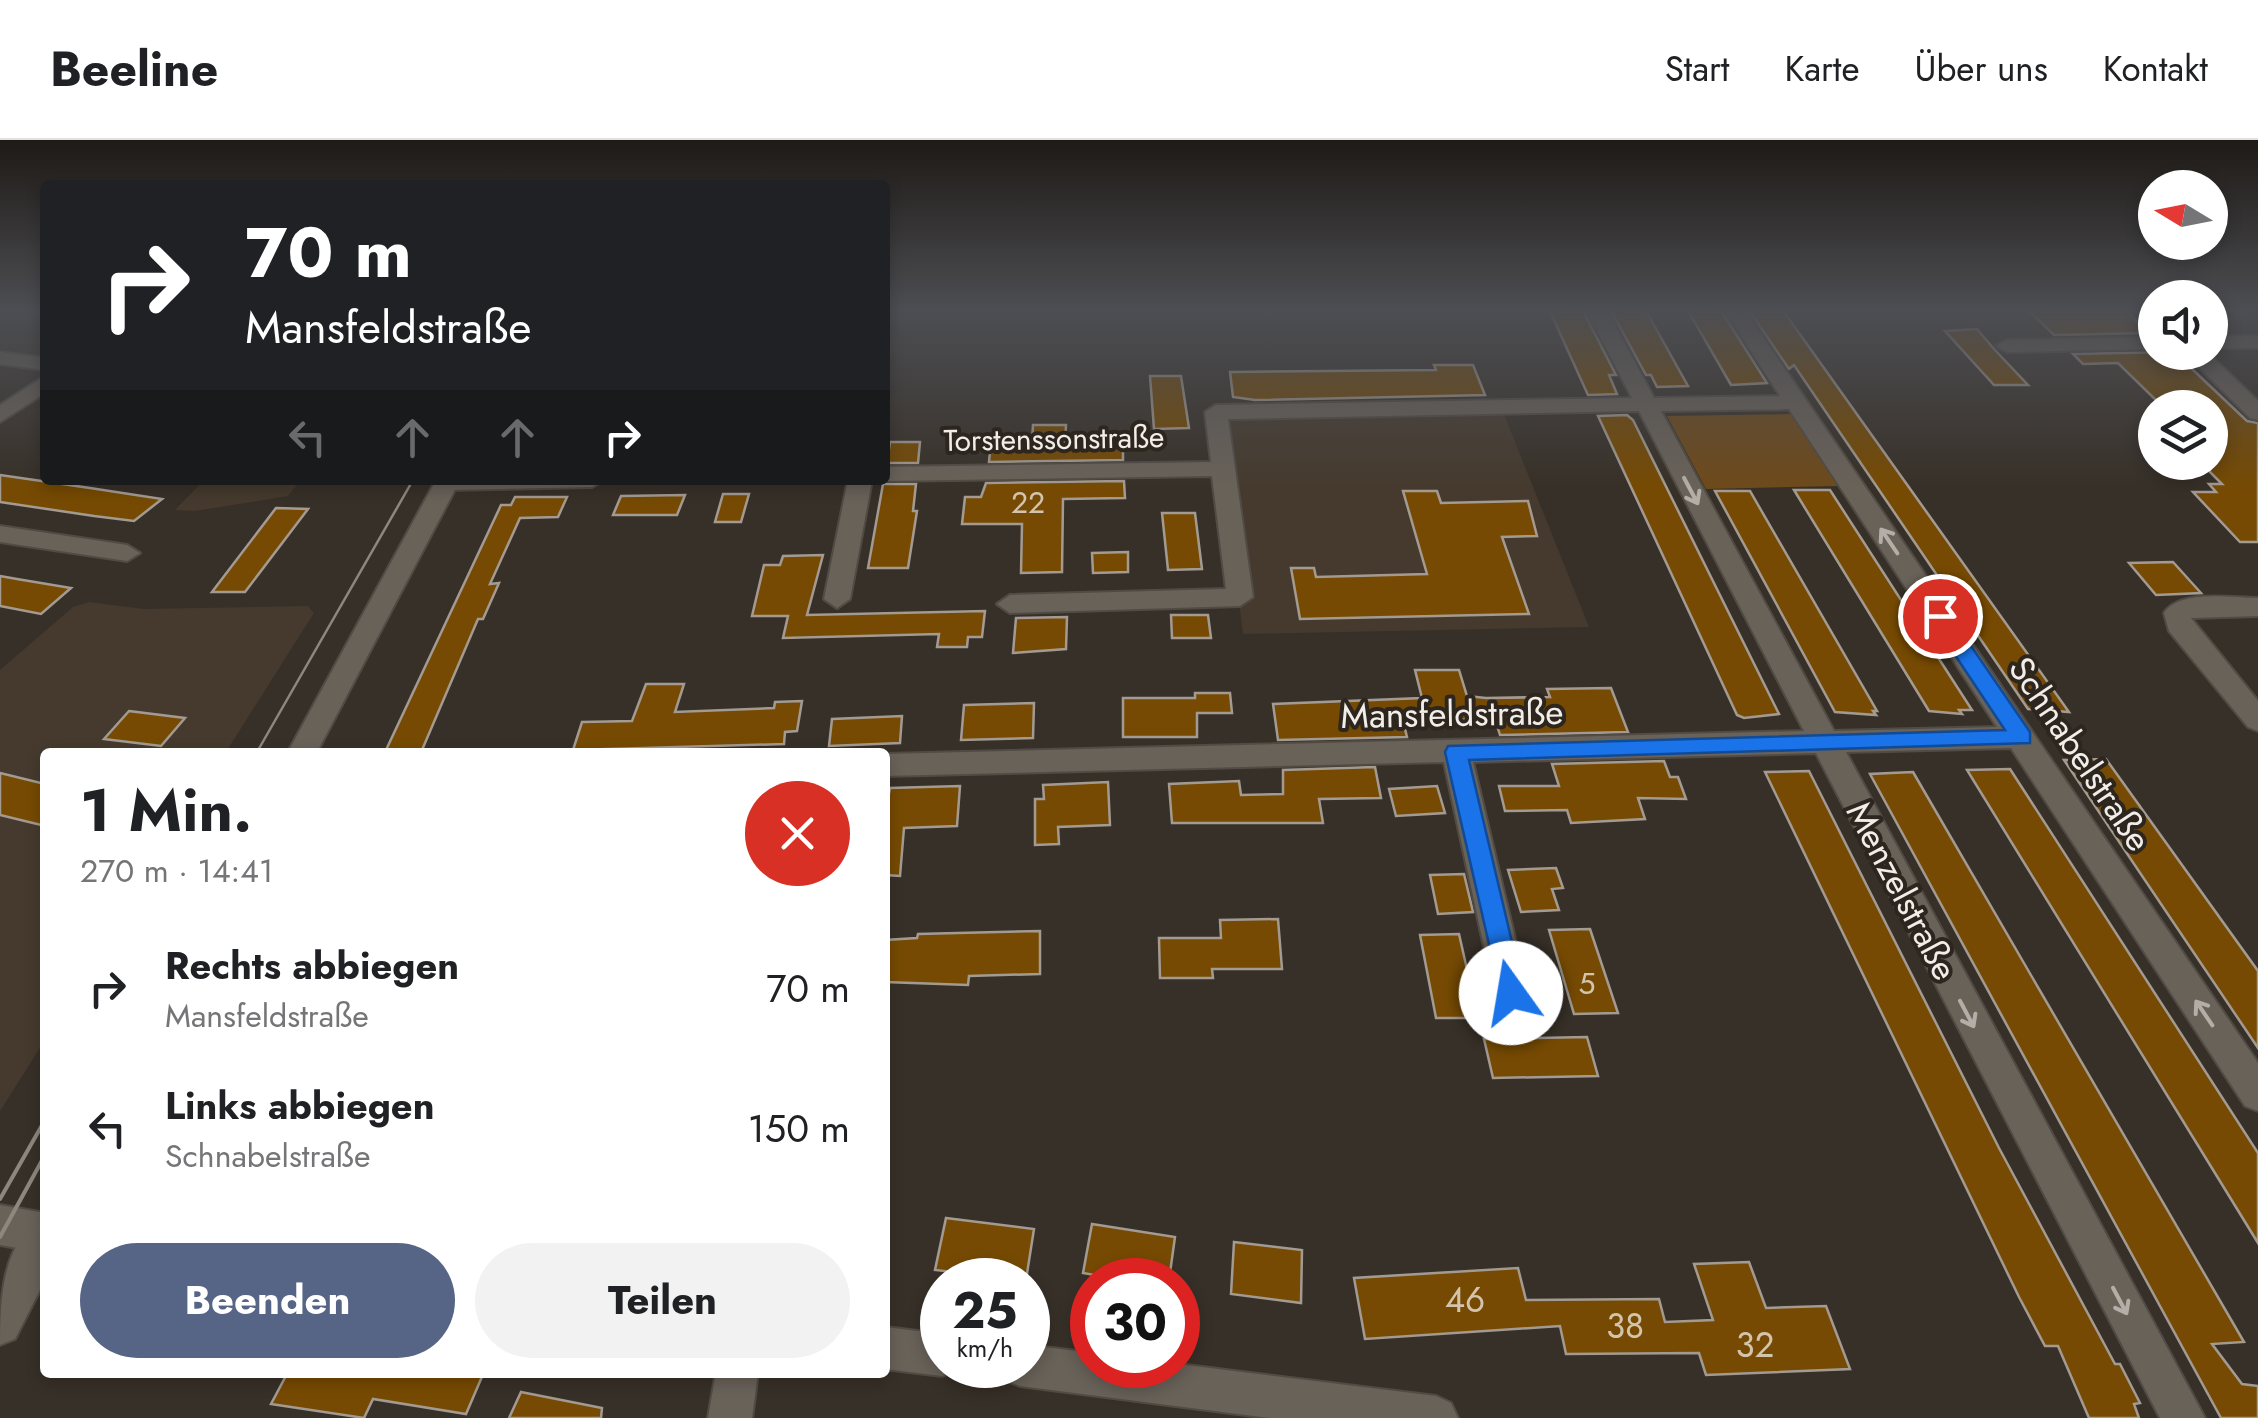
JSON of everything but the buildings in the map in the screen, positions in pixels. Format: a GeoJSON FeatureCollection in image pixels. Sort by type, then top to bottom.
{"type":"FeatureCollection","features":[{"type":"Feature","properties":{"kind":"street","name":"Menzelstraße"},"geometry":{"type":"LineString","coordinates":[[1627,369],[2182,1418]]}},
{"type":"Feature","properties":{"kind":"street","name":"Schnabelstraße"},"geometry":{"type":"LineString","coordinates":[[1774,369],[2258,1094]]}},
{"type":"Feature","properties":{"kind":"street"},"geometry":{"type":"LineString","coordinates":[[2213,370],[2258,413]]}},
{"type":"Feature","properties":{"kind":"street"},"geometry":{"type":"LineString","coordinates":[[0,414],[40,386]]}},
{"type":"Feature","properties":{"kind":"street"},"geometry":{"type":"LineString","coordinates":[[1010,604],[1240,597],[1216,412],[1796,402]]}},
{"type":"Feature","properties":{"kind":"street","name":"Torstenssonstraße"},"geometry":{"type":"LineString","coordinates":[[890,474],[1224,469]]}},
{"type":"Feature","properties":{"kind":"street"},"geometry":{"type":"LineString","coordinates":[[304,748],[446,485]]}},
{"type":"Feature","properties":{"kind":"street"},"geometry":{"type":"LineString","coordinates":[[837,598],[859,485]]}},
{"type":"Feature","properties":{"kind":"street"},"geometry":{"type":"LineString","coordinates":[[0,534],[127,553]]}},
{"type":"Feature","properties":{"kind":"street"},"geometry":{"type":"LineString","coordinates":[[2258,606],[2189,608],[2177,613],[2178,624],[2258,720]]}},
{"type":"Feature","properties":{"kind":"street","name":"Mansfeldstraße"},"geometry":{"type":"LineString","coordinates":[[890,765],[2022,738]]}},
{"type":"Feature","properties":{"kind":"street"},"geometry":{"type":"LineString","coordinates":[[1456,752],[1511,993]]}},
{"type":"Feature","properties":{"kind":"street"},"geometry":{"type":"LineString","coordinates":[[0,1225],[40,1235]]}},
{"type":"Feature","properties":{"kind":"street"},"geometry":{"type":"LineString","coordinates":[[0,1324],[40,1246]]}},
{"type":"Feature","properties":{"kind":"street"},"geometry":{"type":"LineString","coordinates":[[890,1349],[920,1352]]}},
{"type":"Feature","properties":{"kind":"street"},"geometry":{"type":"LineString","coordinates":[[1050,1369],[1436,1418]]}},
{"type":"Feature","properties":{"kind":"street"},"geometry":{"type":"LineString","coordinates":[[730,1418],[737,1378]]}},
{"type":"Feature","properties":{"kind":"shaded area"},"geometry":{"type":"Polygon","coordinates":[[[1501,407],[1589,627],[1243,634],[1216,412],[1501,407]]]}},
{"type":"Feature","properties":{"kind":"shaded area"},"geometry":{"type":"Polygon","coordinates":[[[1792,414],[1838,486],[1706,489],[1667,416],[1792,414]]]}},
{"type":"Feature","properties":{"kind":"shaded area"},"geometry":{"type":"Polygon","coordinates":[[[199,485],[297,485],[288,496],[195,511],[175,510],[199,485]]]}},
{"type":"Feature","properties":{"kind":"shaded area"},"geometry":{"type":"Polygon","coordinates":[[[89,602],[144,609],[308,606],[314,613],[229,748],[40,748],[40,1048],[0,1111],[0,670],[73,607],[89,602]]]}},
{"type":"Feature","properties":{"kind":"tram line"},"geometry":{"type":"LineString","coordinates":[[259,748],[410,485]]}},
{"type":"Feature","properties":{"kind":"tram line"},"geometry":{"type":"LineString","coordinates":[[0,1199],[40,1129]]}},
{"type":"Feature","properties":{"kind":"tram line"},"geometry":{"type":"LineString","coordinates":[[0,1237],[40,1164]]}},
{"type":"Feature","properties":{"kind":"route"},"geometry":{"type":"LineString","coordinates":[[1511,993],[1456,752],[2022,738],[1940,616]]}}]}
